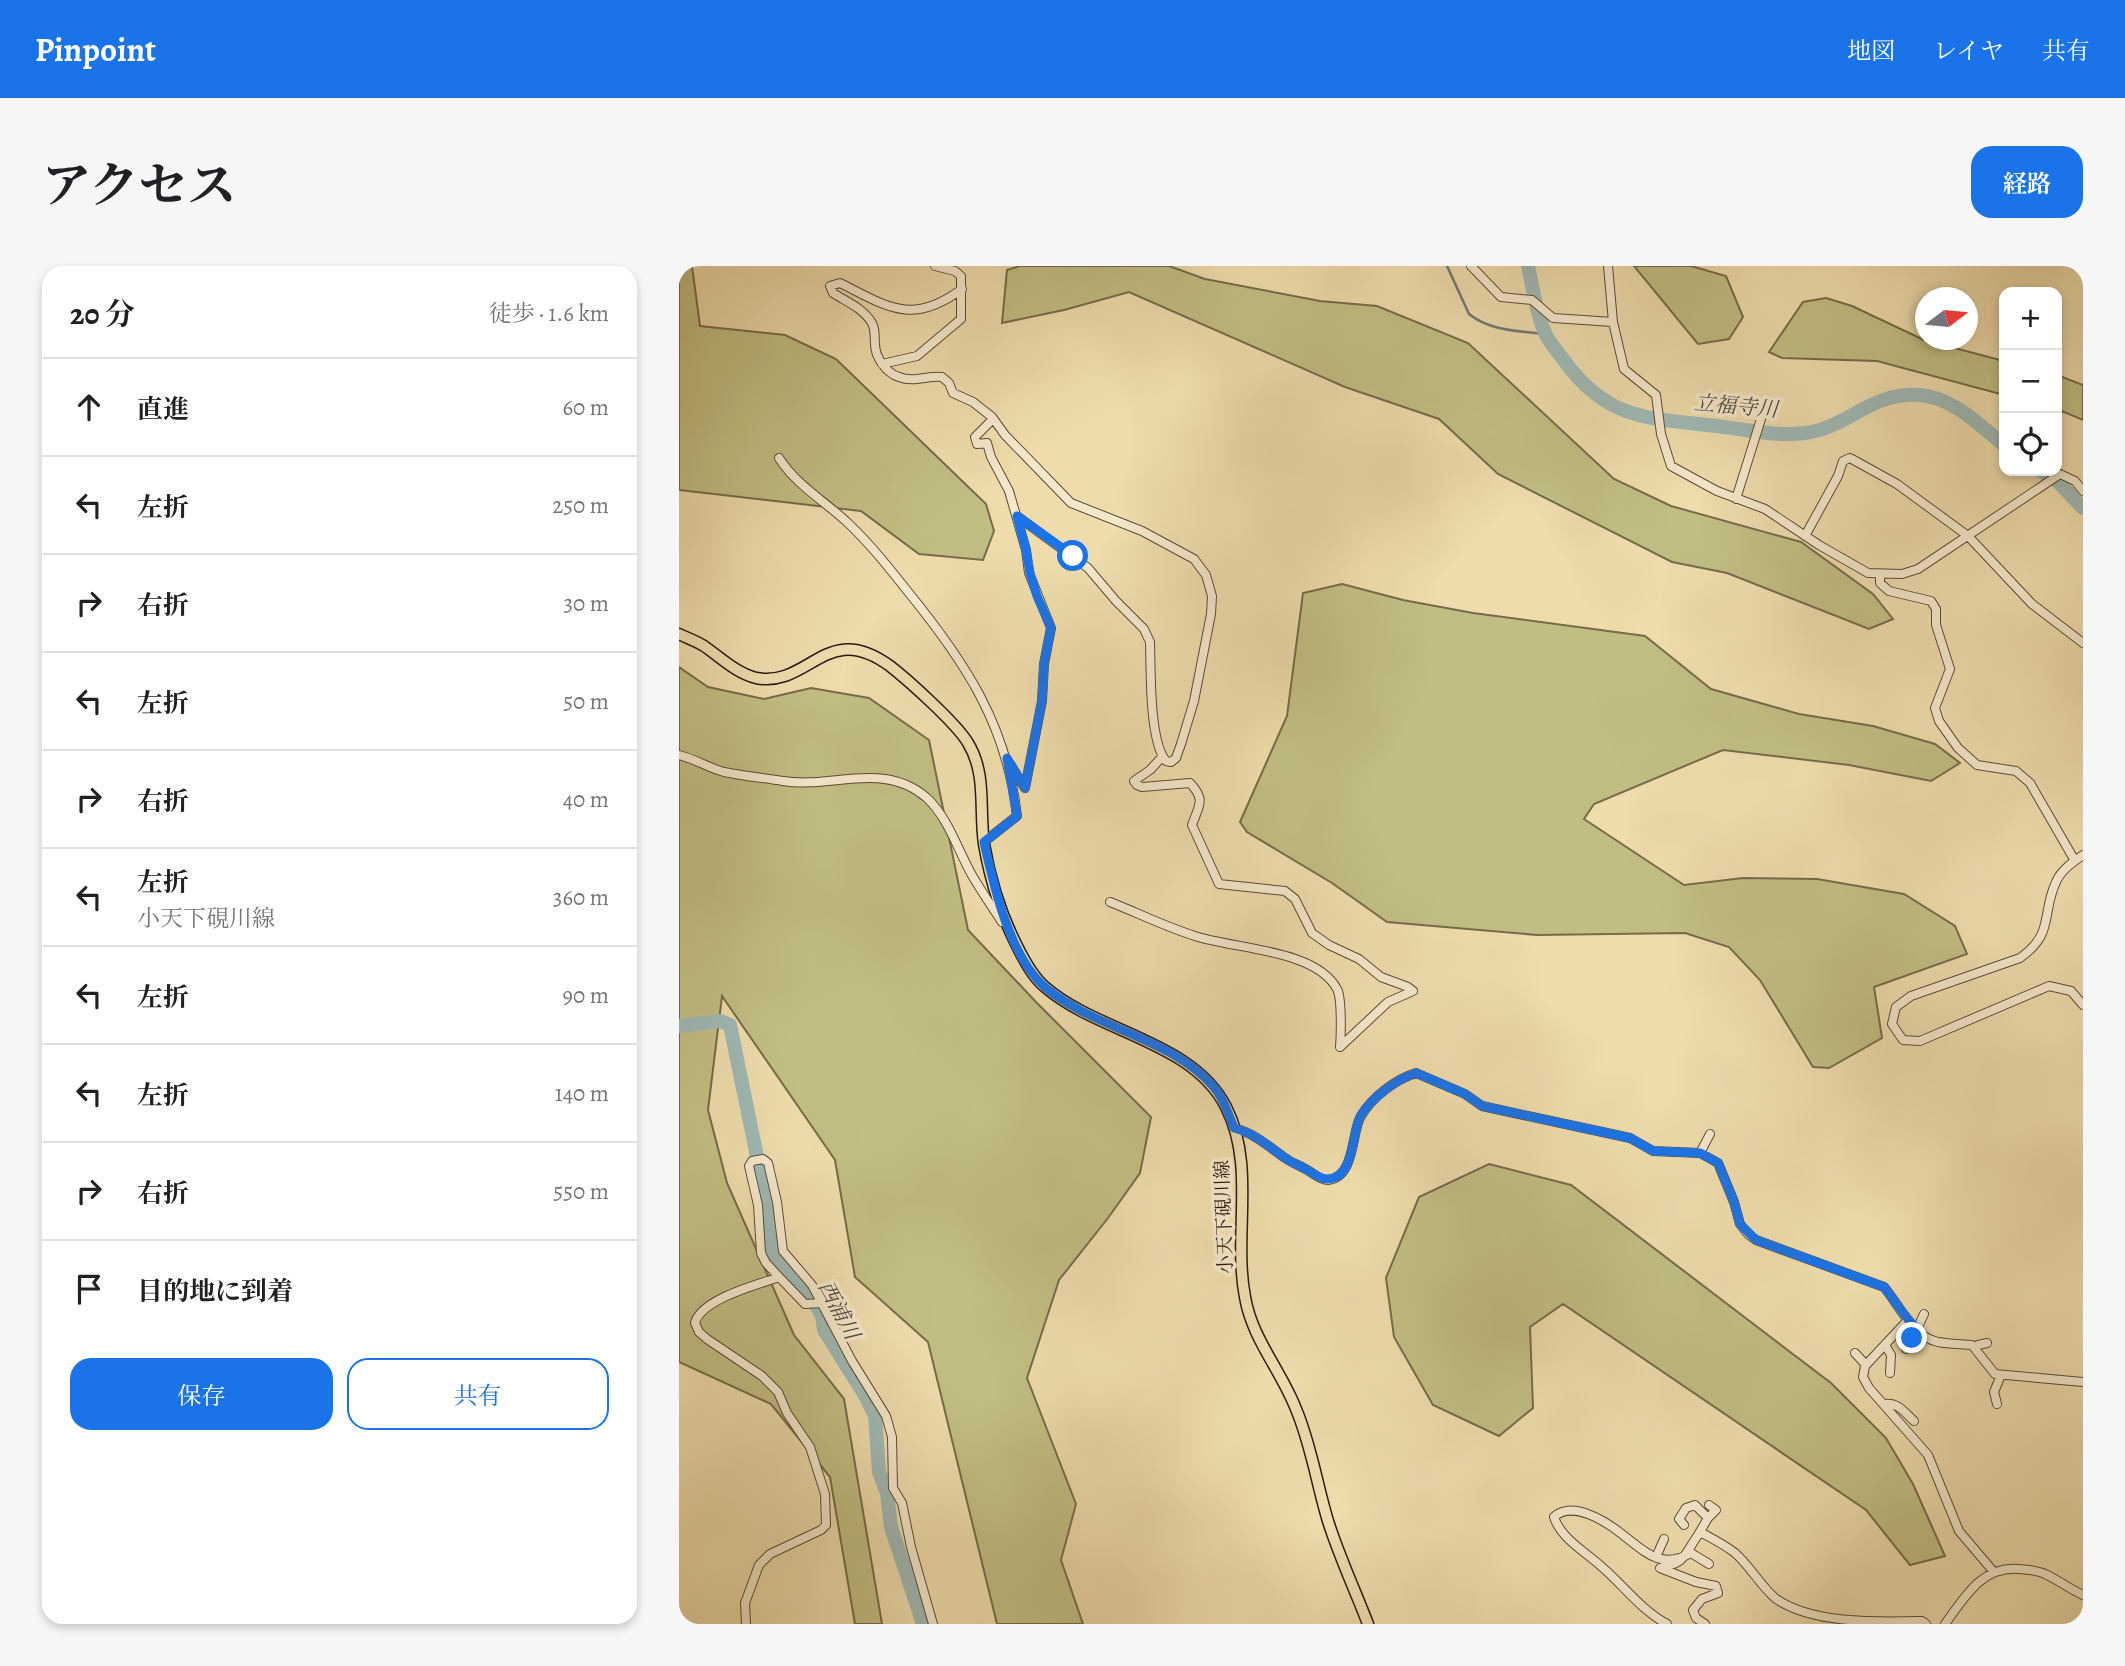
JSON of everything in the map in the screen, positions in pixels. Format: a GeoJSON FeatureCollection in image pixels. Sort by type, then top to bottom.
{"type":"FeatureCollection","features":[{"type":"Feature","properties":{"kind":"main road","name":"小天下硯川線"},"geometry":{"type":"LineString","coordinates":[[679,634],[701,645],[739,671],[756,678],[772,678],[792,673],[826,654],[853,648],[891,666],[950,722],[968,743],[978,768],[984,842],[992,876],[1018,949],[1033,974],[1046,988],[1072,1005],[1173,1056],[1196,1071],[1213,1087],[1226,1107],[1234,1128],[1242,1177],[1244,1295],[1250,1320],[1299,1414],[1329,1525],[1368,1624]]}},
{"type":"Feature","properties":{"kind":"street"},"geometry":{"type":"LineString","coordinates":[[882,364],[917,356],[959,322],[963,314],[962,281],[958,273],[935,266]]}},
{"type":"Feature","properties":{"kind":"street"},"geometry":{"type":"LineString","coordinates":[[1471,266],[1501,297],[1532,300],[1553,318],[1613,322]]}},
{"type":"Feature","properties":{"kind":"street"},"geometry":{"type":"LineString","coordinates":[[1608,266],[1613,322],[1624,369],[1653,391],[1661,434],[1671,466],[1697,482],[1765,509],[1868,573],[1880,575],[1918,569],[2060,474],[2075,481],[2083,491]]}},
{"type":"Feature","properties":{"kind":"street"},"geometry":{"type":"LineString","coordinates":[[962,289],[933,305],[903,312],[840,283],[830,286],[833,293],[858,308],[873,325],[876,333],[874,345],[882,364],[891,373],[906,379],[942,377],[949,383],[953,393],[972,402],[993,419],[1071,503],[1143,531],[1194,559],[1206,575],[1212,596],[1211,614],[1194,701],[1176,758],[1171,762],[1162,757],[1154,724],[1150,642],[1144,629],[1088,568],[1017,516]]}},
{"type":"Feature","properties":{"kind":"street"},"geometry":{"type":"LineString","coordinates":[[1736,499],[1765,406]]}},
{"type":"Feature","properties":{"kind":"street"},"geometry":{"type":"LineString","coordinates":[[779,458],[801,486],[849,524],[883,561],[951,645],[974,681],[1007,758],[1025,788],[1042,701],[1044,664],[1051,628],[1037,596],[1009,491],[991,457],[987,443],[977,444],[975,437],[993,419]]}},
{"type":"Feature","properties":{"kind":"street"},"geometry":{"type":"LineString","coordinates":[[1805,536],[1847,458],[1897,484],[1968,536],[2032,604],[2083,643]]}},
{"type":"Feature","properties":{"kind":"street"},"geometry":{"type":"LineString","coordinates":[[1880,575],[1880,583],[1889,591],[1931,601],[1936,608],[1936,625],[1950,669],[1935,708],[1939,721],[1958,748],[1977,765],[2016,771],[2030,783],[2075,861]]}},
{"type":"Feature","properties":{"kind":"street"},"geometry":{"type":"LineString","coordinates":[[679,755],[725,772],[784,781],[815,784],[866,776],[891,778],[912,787],[927,799],[944,820],[973,877],[1018,949]]}},
{"type":"Feature","properties":{"kind":"street"},"geometry":{"type":"LineString","coordinates":[[1110,902],[1198,937],[1292,958],[1318,971],[1331,980],[1338,990],[1341,1002],[1340,1047],[1388,1002],[1413,991],[1381,977],[1359,959],[1329,945],[1312,933],[1295,899],[1285,891],[1219,884],[1192,825],[1201,801],[1199,792],[1190,783],[1142,787],[1134,781],[1162,757]]}},
{"type":"Feature","properties":{"kind":"street"},"geometry":{"type":"LineString","coordinates":[[984,842],[1017,816],[1007,758]]}},
{"type":"Feature","properties":{"kind":"street"},"geometry":{"type":"LineString","coordinates":[[2083,855],[2057,880],[2043,934],[2033,949],[2020,958],[1911,996],[1896,1007],[1892,1024],[1903,1040],[1920,1041],[2049,986],[2071,991],[2083,1005]]}},
{"type":"Feature","properties":{"kind":"street"},"geometry":{"type":"LineString","coordinates":[[1234,1128],[1247,1131],[1288,1160],[1328,1180],[1339,1175],[1346,1165],[1352,1152],[1360,1117],[1391,1086],[1416,1073],[1465,1094],[1482,1106],[1630,1138],[1653,1151],[1700,1153],[1718,1163],[1740,1224],[1756,1240],[1884,1287],[1918,1330],[1936,1342],[1972,1345],[1995,1374],[2083,1382]]}},
{"type":"Feature","properties":{"kind":"street"},"geometry":{"type":"LineString","coordinates":[[1700,1153],[1710,1133]]}},
{"type":"Feature","properties":{"kind":"street"},"geometry":{"type":"LineString","coordinates":[[821,1303],[805,1304],[766,1263],[761,1253],[758,1205],[749,1166],[752,1161],[763,1159],[768,1163],[777,1202],[783,1251],[813,1285],[852,1361],[887,1416],[892,1437],[893,1488],[902,1503],[933,1624]]}},
{"type":"Feature","properties":{"kind":"street"},"geometry":{"type":"LineString","coordinates":[[746,1624],[745,1603],[759,1565],[770,1554],[821,1530],[826,1525],[825,1494],[810,1447],[787,1413],[778,1392],[762,1376],[707,1339],[699,1332],[695,1323],[697,1315],[712,1304],[779,1278]]}},
{"type":"Feature","properties":{"kind":"street"},"geometry":{"type":"LineString","coordinates":[[1906,1349],[1913,1342],[1912,1338],[1924,1314]]}},
{"type":"Feature","properties":{"kind":"street"},"geometry":{"type":"LineString","coordinates":[[1908,1320],[1866,1365],[1863,1377],[1868,1388],[1928,1455],[1959,1531],[1993,1571]]}},
{"type":"Feature","properties":{"kind":"street"},"geometry":{"type":"LineString","coordinates":[[1975,1348],[1987,1343]]}},
{"type":"Feature","properties":{"kind":"street"},"geometry":{"type":"LineString","coordinates":[[1885,1345],[1891,1355],[1890,1373]]}},
{"type":"Feature","properties":{"kind":"street"},"geometry":{"type":"LineString","coordinates":[[1854,1353],[1866,1365]]}},
{"type":"Feature","properties":{"kind":"street"},"geometry":{"type":"LineString","coordinates":[[1997,1404],[1994,1392],[2001,1375]]}},
{"type":"Feature","properties":{"kind":"street"},"geometry":{"type":"LineString","coordinates":[[1884,1404],[1891,1403],[1901,1408],[1913,1421]]}},
{"type":"Feature","properties":{"kind":"street"},"geometry":{"type":"LineString","coordinates":[[1705,1624],[1696,1618],[1693,1610],[1702,1599],[1718,1593],[1716,1586],[1696,1582],[1660,1568],[1677,1564],[1685,1556],[1708,1518],[1716,1510],[1709,1505]]}},
{"type":"Feature","properties":{"kind":"street"},"geometry":{"type":"LineString","coordinates":[[1684,1525],[1679,1519],[1686,1508],[1695,1506],[1708,1518]]}},
{"type":"Feature","properties":{"kind":"street"},"geometry":{"type":"LineString","coordinates":[[1667,1624],[1644,1609],[1602,1567],[1564,1535],[1556,1525],[1554,1517],[1567,1509],[1588,1514],[1621,1533],[1641,1551],[1667,1561],[1691,1553],[1709,1564]]}},
{"type":"Feature","properties":{"kind":"street"},"geometry":{"type":"LineString","coordinates":[[1698,1535],[1702,1533],[1735,1554],[1774,1598],[1792,1611],[1815,1619],[1922,1620],[1926,1624]]}},
{"type":"Feature","properties":{"kind":"street"},"geometry":{"type":"LineString","coordinates":[[1656,1557],[1664,1539]]}},
{"type":"Feature","properties":{"kind":"street"},"geometry":{"type":"LineString","coordinates":[[1945,1624],[1973,1588],[1993,1571],[2011,1568],[2043,1573],[2083,1595]]}},
{"type":"Feature","properties":{"kind":"shaded area"},"geometry":{"type":"Polygon","coordinates":[[[679,266],[692,266],[700,326],[785,335],[836,359],[986,504],[994,531],[983,560],[919,554],[861,511],[679,490],[679,266]]]}},
{"type":"Feature","properties":{"kind":"shaded area"},"geometry":{"type":"Polygon","coordinates":[[[1020,266],[1169,266],[1205,279],[1320,301],[1377,306],[1468,343],[1614,479],[1671,506],[1801,542],[1873,594],[1893,619],[1869,629],[1727,573],[1672,562],[1498,474],[1439,419],[1345,387],[1129,292],[1002,323],[1007,270],[1020,266]]]}},
{"type":"Feature","properties":{"kind":"shaded area"},"geometry":{"type":"Polygon","coordinates":[[[1634,266],[1691,266],[1726,276],[1743,317],[1729,339],[1698,344],[1634,266]]]}},
{"type":"Feature","properties":{"kind":"shaded area"},"geometry":{"type":"Polygon","coordinates":[[[1826,298],[1852,306],[1915,336],[1915,350],[1962,350],[1999,360],[1999,394],[1877,361],[1782,358],[1769,352],[1803,302],[1826,298]]]}},
{"type":"Feature","properties":{"kind":"shaded area"},"geometry":{"type":"Polygon","coordinates":[[[2062,377],[2083,385],[2083,420],[2062,411],[2062,377]]]}},
{"type":"Feature","properties":{"kind":"shaded area"},"geometry":{"type":"Polygon","coordinates":[[[1342,584],[1403,600],[1473,613],[1645,636],[1711,689],[1799,714],[1873,726],[1935,744],[1960,763],[1931,781],[1849,765],[1723,750],[1594,804],[1584,819],[1684,885],[1743,878],[1817,879],[1904,894],[1955,926],[1967,954],[1874,987],[1882,1038],[1829,1068],[1813,1067],[1760,980],[1729,947],[1685,933],[1537,935],[1387,922],[1332,883],[1247,832],[1240,822],[1287,716],[1303,593],[1342,584]]]}},
{"type":"Feature","properties":{"kind":"shaded area"},"geometry":{"type":"Polygon","coordinates":[[[679,667],[708,687],[764,699],[811,688],[869,698],[929,740],[968,930],[1151,1117],[1140,1173],[1059,1280],[1027,1378],[1076,1504],[1061,1560],[1083,1624],[997,1624],[928,1342],[855,1277],[835,1160],[722,996],[708,1110],[727,1183],[794,1335],[844,1399],[882,1624],[855,1624],[830,1477],[771,1404],[679,1362],[679,667]]]}},
{"type":"Feature","properties":{"kind":"shaded area"},"geometry":{"type":"Polygon","coordinates":[[[1489,1164],[1571,1185],[1831,1383],[1886,1438],[1913,1484],[1945,1556],[1910,1565],[1866,1510],[1563,1304],[1530,1327],[1533,1408],[1499,1436],[1433,1405],[1394,1337],[1386,1278],[1419,1197],[1489,1164]]]}},
{"type":"Feature","properties":{"kind":"waterway"},"geometry":{"type":"LineString","coordinates":[[1447,266],[1469,314],[1477,320],[1495,327],[1545,334]]}},
{"type":"Feature","properties":{"kind":"waterway","name":"立福寺川"},"geometry":{"type":"LineString","coordinates":[[1528,266],[1539,317],[1551,343],[1579,379],[1595,394],[1630,412],[1669,421],[1794,434],[1821,430],[1887,399],[1919,395],[1954,406],[1999,441]]}},
{"type":"Feature","properties":{"kind":"waterway","name":"立福寺川"},"geometry":{"type":"LineString","coordinates":[[2049,476],[2083,508]]}},
{"type":"Feature","properties":{"kind":"waterway","name":"西浦川"},"geometry":{"type":"LineString","coordinates":[[679,1026],[720,1021],[730,1025],[767,1205],[768,1230],[774,1254],[786,1270],[807,1289],[822,1316],[824,1330],[875,1416],[879,1472],[887,1493],[891,1527],[923,1624]]}},
{"type":"Feature","properties":{"kind":"route"},"geometry":{"type":"LineString","coordinates":[[1073,556],[1017,516],[1030,573],[1051,628],[1044,664],[1042,701],[1025,788],[1007,758],[1017,816],[984,842],[992,876],[1018,949],[1033,974],[1046,988],[1072,1005],[1173,1056],[1196,1071],[1213,1087],[1226,1107],[1234,1128],[1247,1131],[1288,1160],[1320,1178],[1328,1180],[1339,1175],[1352,1152],[1360,1117],[1391,1086],[1416,1073],[1445,1084],[1482,1106],[1630,1138],[1653,1151],[1700,1153],[1718,1163],[1740,1224],[1748,1234],[1756,1240],[1884,1287],[1919,1331],[1912,1338]]}}]}
